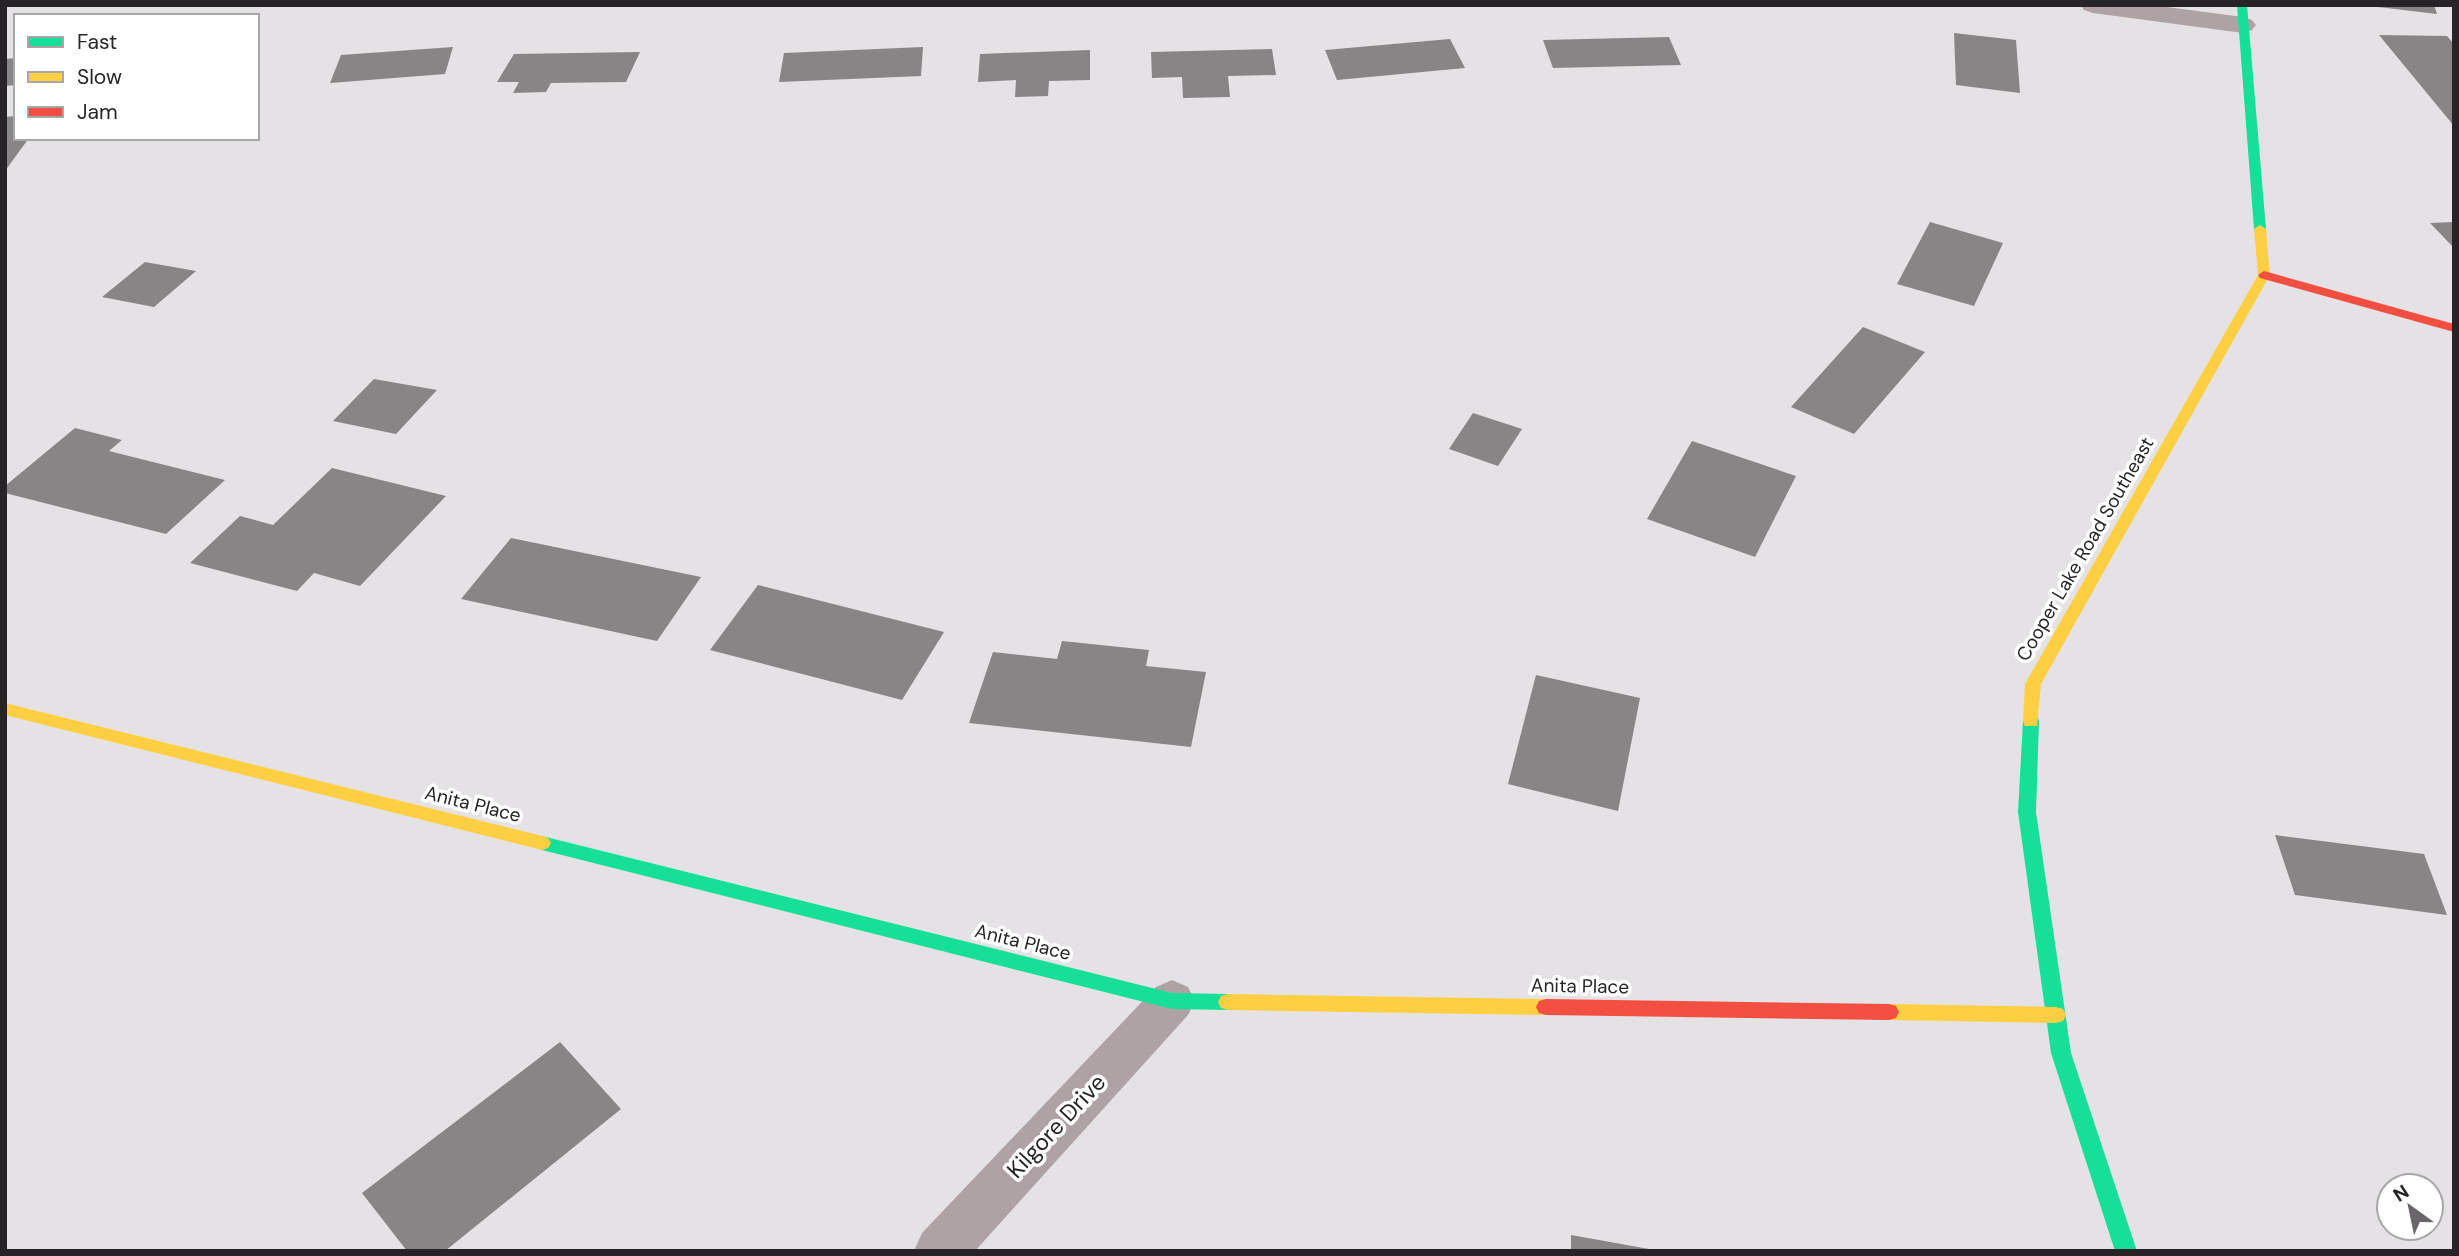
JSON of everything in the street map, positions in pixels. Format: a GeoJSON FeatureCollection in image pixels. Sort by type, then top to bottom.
{"type":"FeatureCollection","features":[{"type":"Feature","properties":{"kind":"street"},"geometry":{"type":"LineString","coordinates":[[2093,5],[2242,15],[2264,275],[2454,328]]}},
{"type":"Feature","properties":{"kind":"street","name":"Cooper Lake Road Southeast"},"geometry":{"type":"LineString","coordinates":[[2126,1251],[2061,1054],[2027,812],[2033,684],[2264,275]]}},
{"type":"Feature","properties":{"kind":"street","name":"Anita Place"},"geometry":{"type":"LineString","coordinates":[[5,709],[1172,1001],[2056,1015]]}},
{"type":"Feature","properties":{"kind":"street","name":"Kilgore Drive"},"geometry":{"type":"LineString","coordinates":[[940,1251],[1172,1001]]}},
{"type":"Feature","properties":{"kind":"building"},"geometry":{"type":"Polygon","coordinates":[[[2434,5],[2437,14],[2378,7],[2434,5]]]}},
{"type":"Feature","properties":{"kind":"building"},"geometry":{"type":"Polygon","coordinates":[[[1954,33],[2016,40],[2020,93],[1956,85],[1954,33]]]}},
{"type":"Feature","properties":{"kind":"building"},"geometry":{"type":"Polygon","coordinates":[[[2379,35],[2447,36],[2454,44],[2454,126],[2379,35]]]}},
{"type":"Feature","properties":{"kind":"building"},"geometry":{"type":"Polygon","coordinates":[[[1669,37],[1681,65],[1553,68],[1543,40],[1669,37]]]}},
{"type":"Feature","properties":{"kind":"building"},"geometry":{"type":"Polygon","coordinates":[[[1450,39],[1465,68],[1337,80],[1325,50],[1450,39]]]}},
{"type":"Feature","properties":{"kind":"building"},"geometry":{"type":"Polygon","coordinates":[[[453,47],[445,74],[330,83],[341,55],[453,47]]]}},
{"type":"Feature","properties":{"kind":"building"},"geometry":{"type":"Polygon","coordinates":[[[923,47],[921,76],[779,82],[784,53],[923,47]]]}},
{"type":"Feature","properties":{"kind":"building"},"geometry":{"type":"Polygon","coordinates":[[[1272,49],[1276,75],[1228,76],[1230,97],[1183,98],[1182,77],[1152,78],[1151,52],[1272,49]]]}},
{"type":"Feature","properties":{"kind":"building"},"geometry":{"type":"Polygon","coordinates":[[[1090,50],[1090,80],[1049,81],[1048,96],[1015,97],[1016,80],[978,82],[980,54],[1090,50]]]}},
{"type":"Feature","properties":{"kind":"building"},"geometry":{"type":"Polygon","coordinates":[[[640,52],[626,82],[551,83],[546,92],[513,93],[519,82],[497,82],[514,54],[640,52]]]}},
{"type":"Feature","properties":{"kind":"building"},"geometry":{"type":"Polygon","coordinates":[[[14,58],[14,85],[5,86],[5,59],[14,58]]]}},
{"type":"Feature","properties":{"kind":"building"},"geometry":{"type":"Polygon","coordinates":[[[14,116],[14,140],[28,140],[5,171],[5,117],[14,116]]]}},
{"type":"Feature","properties":{"kind":"building"},"geometry":{"type":"Polygon","coordinates":[[[1930,222],[2003,243],[1974,306],[1897,284],[1930,222]]]}},
{"type":"Feature","properties":{"kind":"building"},"geometry":{"type":"Polygon","coordinates":[[[2454,222],[2454,248],[2430,223],[2454,222]]]}},
{"type":"Feature","properties":{"kind":"building"},"geometry":{"type":"Polygon","coordinates":[[[145,262],[196,271],[154,307],[102,297],[145,262]]]}},
{"type":"Feature","properties":{"kind":"building"},"geometry":{"type":"Polygon","coordinates":[[[1863,327],[1925,352],[1854,434],[1791,407],[1863,327]]]}},
{"type":"Feature","properties":{"kind":"building"},"geometry":{"type":"Polygon","coordinates":[[[374,379],[437,390],[396,434],[333,421],[374,379]]]}},
{"type":"Feature","properties":{"kind":"building"},"geometry":{"type":"Polygon","coordinates":[[[1473,413],[1522,429],[1498,466],[1449,449],[1473,413]]]}},
{"type":"Feature","properties":{"kind":"building"},"geometry":{"type":"Polygon","coordinates":[[[75,428],[122,440],[109,451],[225,480],[166,534],[5,493],[5,486],[75,428]]]}},
{"type":"Feature","properties":{"kind":"building"},"geometry":{"type":"Polygon","coordinates":[[[1692,441],[1796,476],[1755,557],[1647,519],[1692,441]]]}},
{"type":"Feature","properties":{"kind":"building"},"geometry":{"type":"Polygon","coordinates":[[[332,468],[446,496],[360,586],[314,573],[297,591],[190,563],[240,516],[273,525],[332,468]]]}},
{"type":"Feature","properties":{"kind":"building"},"geometry":{"type":"Polygon","coordinates":[[[511,538],[701,577],[657,641],[461,599],[511,538]]]}},
{"type":"Feature","properties":{"kind":"building"},"geometry":{"type":"Polygon","coordinates":[[[758,585],[944,632],[902,700],[710,650],[758,585]]]}},
{"type":"Feature","properties":{"kind":"building"},"geometry":{"type":"Polygon","coordinates":[[[1062,641],[1149,650],[1146,666],[1206,672],[1191,747],[969,723],[993,652],[1057,659],[1062,641]]]}},
{"type":"Feature","properties":{"kind":"building"},"geometry":{"type":"Polygon","coordinates":[[[1536,675],[1640,698],[1618,811],[1508,784],[1536,675]]]}},
{"type":"Feature","properties":{"kind":"building"},"geometry":{"type":"Polygon","coordinates":[[[2275,835],[2424,854],[2447,915],[2295,895],[2275,835]]]}},
{"type":"Feature","properties":{"kind":"building"},"geometry":{"type":"Polygon","coordinates":[[[560,1042],[621,1109],[445,1251],[407,1251],[362,1193],[560,1042]]]}},
{"type":"Feature","properties":{"kind":"building"},"geometry":{"type":"Polygon","coordinates":[[[1571,1235],[1649,1249],[1649,1251],[1571,1251],[1571,1235]]]}},
{"type":"Feature","properties":{"kind":"traffic: fast"},"geometry":{"type":"LineString","coordinates":[[2242,5],[2260,229]]}},
{"type":"Feature","properties":{"kind":"traffic: fast"},"geometry":{"type":"LineString","coordinates":[[2031,721],[2027,812],[2061,1053],[2126,1251]]}},
{"type":"Feature","properties":{"kind":"traffic: fast"},"geometry":{"type":"LineString","coordinates":[[542,843],[1172,1001],[1228,1002]]}},
{"type":"Feature","properties":{"kind":"traffic: slow"},"geometry":{"type":"LineString","coordinates":[[2031,721],[2033,684],[2264,275],[2260,229]]}},
{"type":"Feature","properties":{"kind":"traffic: slow"},"geometry":{"type":"LineString","coordinates":[[5,709],[542,843]]}},
{"type":"Feature","properties":{"kind":"traffic: slow"},"geometry":{"type":"LineString","coordinates":[[1228,1002],[1546,1007]]}},
{"type":"Feature","properties":{"kind":"traffic: slow"},"geometry":{"type":"LineString","coordinates":[[1889,1012],[2056,1015]]}},
{"type":"Feature","properties":{"kind":"traffic: jam"},"geometry":{"type":"LineString","coordinates":[[2264,275],[2454,328]]}},
{"type":"Feature","properties":{"kind":"traffic: jam"},"geometry":{"type":"LineString","coordinates":[[1546,1007],[1889,1012]]}}]}
